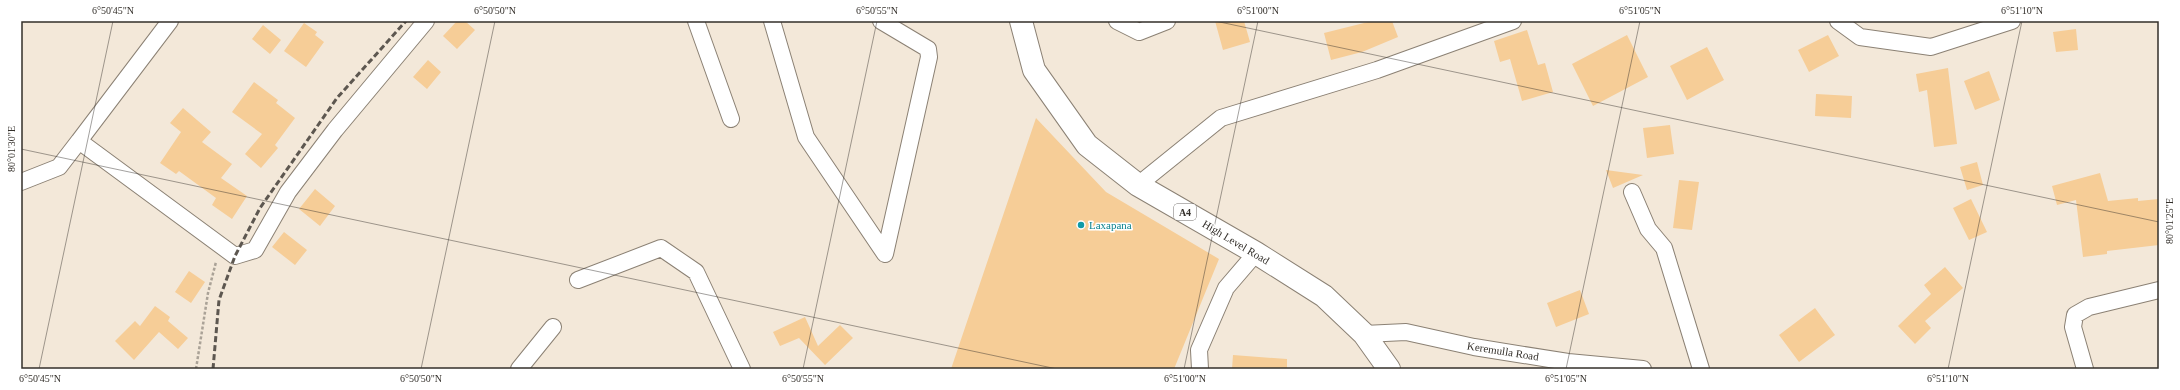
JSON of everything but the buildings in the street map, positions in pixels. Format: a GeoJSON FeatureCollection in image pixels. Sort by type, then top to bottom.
{"type":"FeatureCollection","features":[{"type":"Feature","properties":{"kind":"highway","name":"High Level Road"},"geometry":{"type":"LineString","coordinates":[[1021,21],[1034,70],[1087,145],[1138,185],[1256,253],[1324,296],[1364,334],[1389,369]]}},
{"type":"Feature","properties":{"kind":"street"},"geometry":{"type":"LineString","coordinates":[[21,182],[59,167],[170,21]]}},
{"type":"Feature","properties":{"kind":"street"},"geometry":{"type":"LineString","coordinates":[[79,141],[235,256],[255,250],[288,192],[336,130],[426,21]]}},
{"type":"Feature","properties":{"kind":"street"},"geometry":{"type":"LineString","coordinates":[[696,21],[731,119]]}},
{"type":"Feature","properties":{"kind":"street"},"geometry":{"type":"LineString","coordinates":[[772,21],[806,137],[885,254],[930,57],[928,49],[881,21]]}},
{"type":"Feature","properties":{"kind":"street"},"geometry":{"type":"LineString","coordinates":[[1117,21],[1139,32],[1167,21]]}},
{"type":"Feature","properties":{"kind":"street"},"geometry":{"type":"LineString","coordinates":[[1138,185],[1221,118],[1377,70],[1513,21]]}},
{"type":"Feature","properties":{"kind":"street"},"geometry":{"type":"LineString","coordinates":[[1838,21],[1860,37],[1931,47],[2012,21]]}},
{"type":"Feature","properties":{"kind":"street"},"geometry":{"type":"LineString","coordinates":[[1632,192],[1648,229],[1664,248],[1701,369]]}},
{"type":"Feature","properties":{"kind":"street"},"geometry":{"type":"LineString","coordinates":[[578,280],[661,248],[696,272],[742,369]]}},
{"type":"Feature","properties":{"kind":"street"},"geometry":{"type":"LineString","coordinates":[[1200,369],[1200,350],[1226,288],[1256,253]]}},
{"type":"Feature","properties":{"kind":"street"},"geometry":{"type":"LineString","coordinates":[[2085,369],[2073,327],[2075,315],[2089,307],[2159,290]]}},
{"type":"Feature","properties":{"kind":"street"},"geometry":{"type":"LineString","coordinates":[[519,369],[553,327]]}},
{"type":"Feature","properties":{"kind":"street","name":"Keremulla Road"},"geometry":{"type":"LineString","coordinates":[[1364,334],[1406,332],[1474,347],[1568,362],[1643,369]]}},
{"type":"Feature","properties":{"kind":"path"},"geometry":{"type":"LineString","coordinates":[[196,369],[208,293],[220,246]]}},
{"type":"Feature","properties":{"kind":"railway"},"geometry":{"type":"LineString","coordinates":[[213,369],[219,300],[235,256],[260,208],[337,98],[406,21]]}},
{"type":"Feature","properties":{"kind":"place","name":"Laxapana"},"geometry":{"type":"Point","coordinates":[1081,225]}}]}
